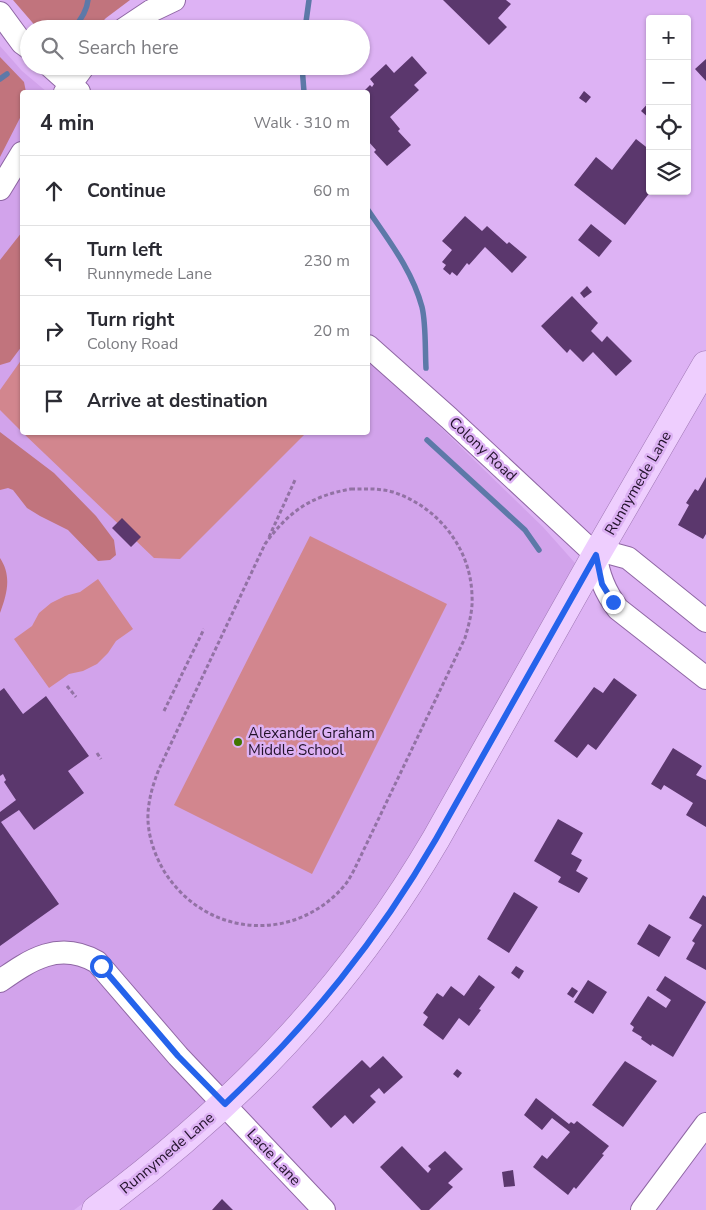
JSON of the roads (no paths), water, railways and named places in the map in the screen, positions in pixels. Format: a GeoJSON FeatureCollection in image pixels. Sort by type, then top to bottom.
{"type":"FeatureCollection","features":[{"type":"Feature","properties":{"kind":"main road","name":"Runnymede Lane"},"geometry":{"type":"LineString","coordinates":[[96,1210],[163,1158],[225,1104],[272,1058],[315,1011],[382,926],[415,876],[596,555],[706,365]]}},
{"type":"Feature","properties":{"kind":"street"},"geometry":{"type":"LineString","coordinates":[[138,20],[174,0]]}},
{"type":"Feature","properties":{"kind":"street"},"geometry":{"type":"LineString","coordinates":[[0,13],[20,40]]}},
{"type":"Feature","properties":{"kind":"street"},"geometry":{"type":"LineString","coordinates":[[58,75],[71,90],[79,75]]}},
{"type":"Feature","properties":{"kind":"street"},"geometry":{"type":"LineString","coordinates":[[0,189],[20,156]]}},
{"type":"Feature","properties":{"kind":"street","name":"Colony Road"},"geometry":{"type":"LineString","coordinates":[[370,348],[449,418],[596,555]]}},
{"type":"Feature","properties":{"kind":"street"},"geometry":{"type":"LineString","coordinates":[[706,621],[628,558],[606,552],[596,555],[602,584],[618,609],[706,678]]}},
{"type":"Feature","properties":{"kind":"street","name":"Lacie Lane"},"geometry":{"type":"LineString","coordinates":[[0,981],[26,963],[42,956],[67,953],[89,957],[104,968],[178,1056],[324,1210]]}},
{"type":"Feature","properties":{"kind":"street"},"geometry":{"type":"LineString","coordinates":[[642,1210],[706,1124]]}},
{"type":"Feature","properties":{"kind":"waterway"},"geometry":{"type":"LineString","coordinates":[[80,20],[88,0]]}},
{"type":"Feature","properties":{"kind":"waterway"},"geometry":{"type":"LineString","coordinates":[[306,20],[309,0]]}},
{"type":"Feature","properties":{"kind":"waterway"},"geometry":{"type":"LineString","coordinates":[[0,79],[7,74]]}},
{"type":"Feature","properties":{"kind":"waterway"},"geometry":{"type":"LineString","coordinates":[[303,75],[304,90]]}},
{"type":"Feature","properties":{"kind":"waterway"},"geometry":{"type":"LineString","coordinates":[[370,213],[399,256],[418,293],[424,321],[426,368]]}},
{"type":"Feature","properties":{"kind":"waterway"},"geometry":{"type":"LineString","coordinates":[[427,440],[525,530],[539,550]]}},
{"type":"Feature","properties":{"kind":"place","name":"Alexander Graham Middle School"},"geometry":{"type":"Point","coordinates":[238,742]}}]}
